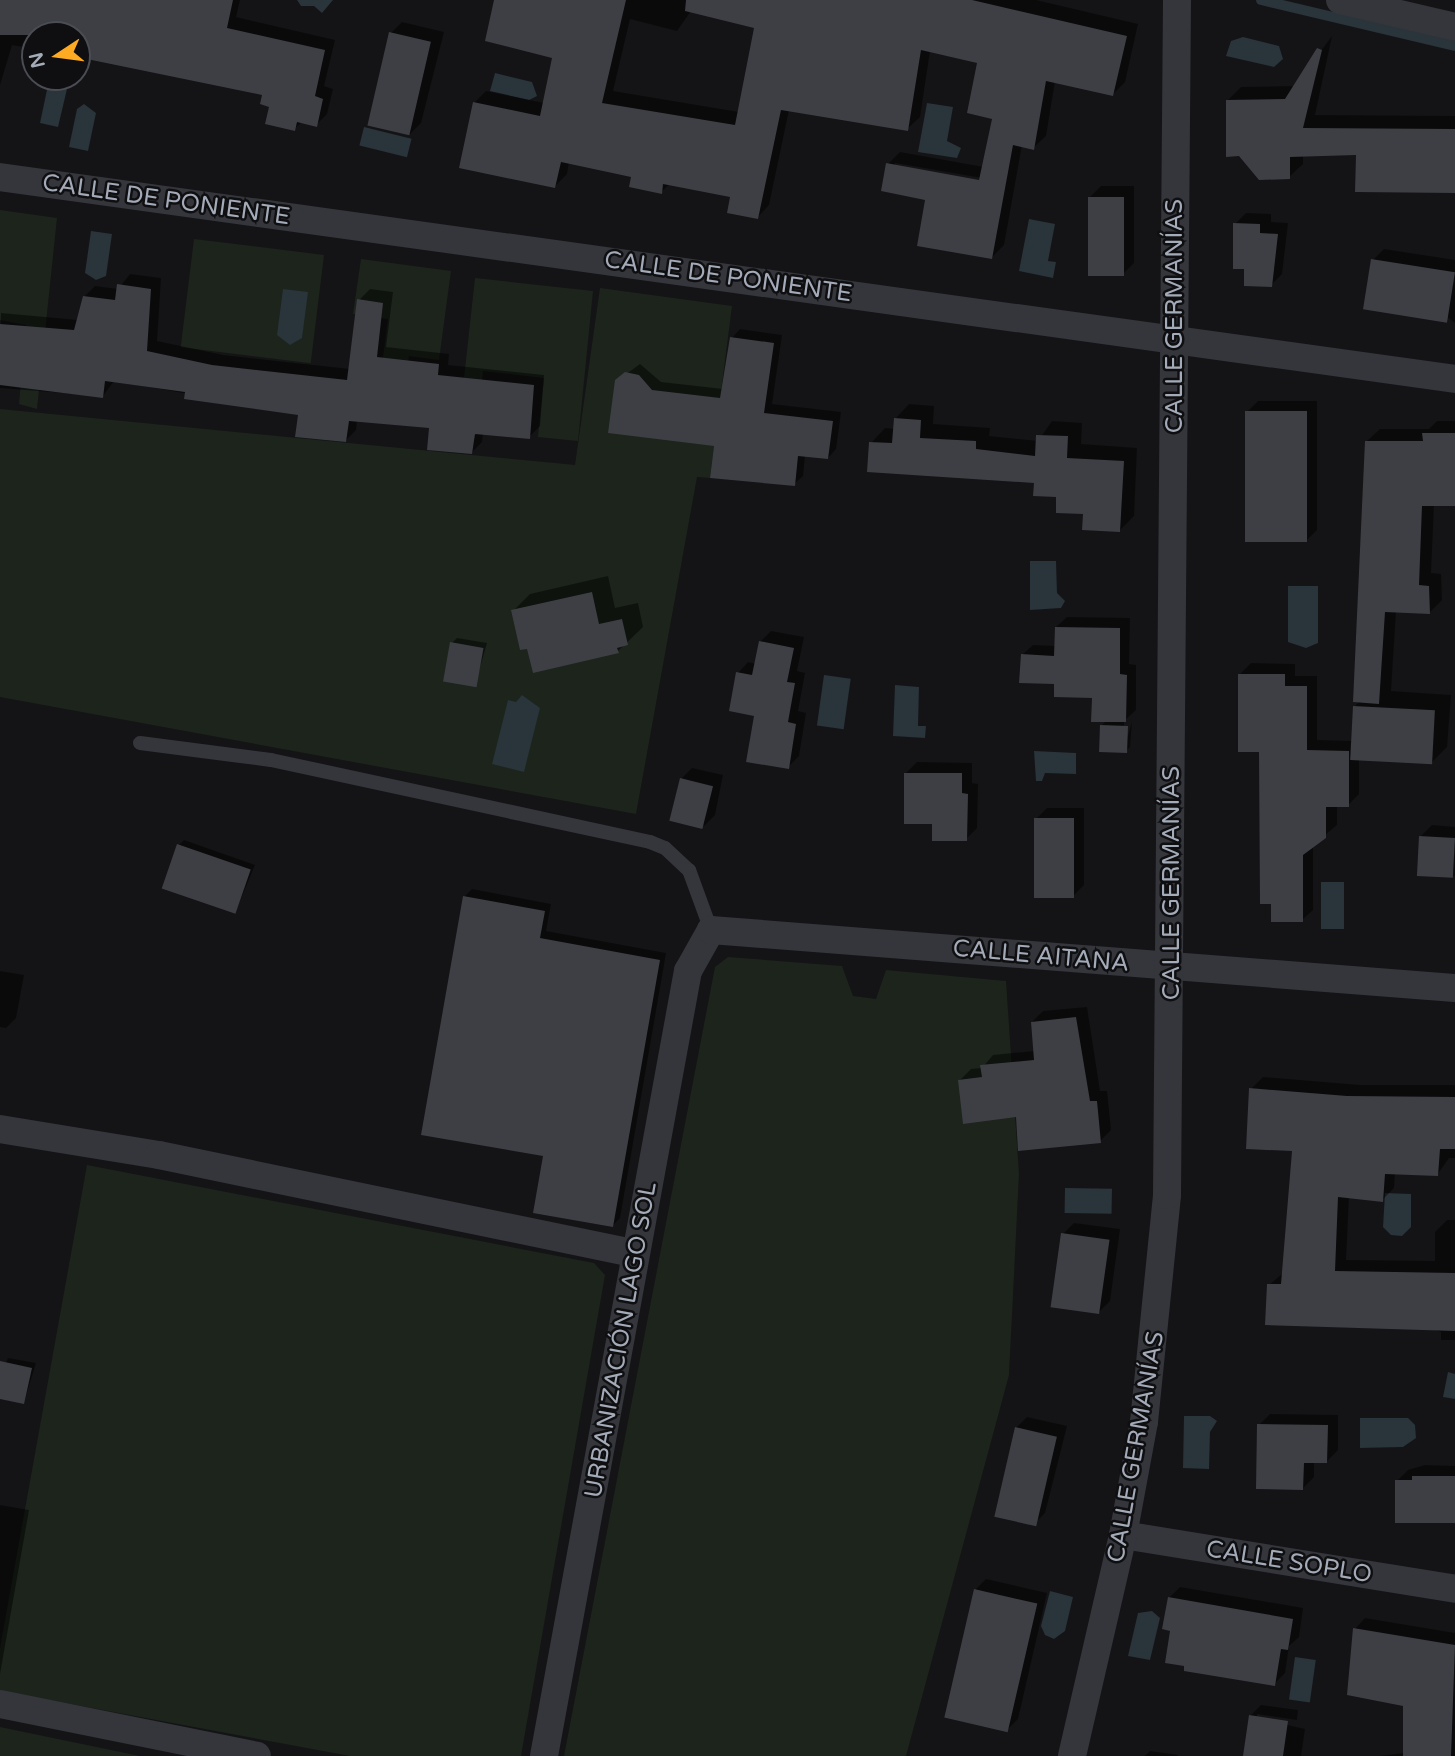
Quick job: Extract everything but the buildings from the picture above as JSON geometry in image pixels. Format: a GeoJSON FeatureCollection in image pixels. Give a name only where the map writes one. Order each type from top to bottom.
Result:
{"type":"FeatureCollection","features":[{"type":"Feature","properties":{"kind":"street","name":"CALLE GERMANÍAS"},"geometry":{"type":"LineString","coordinates":[[1072,1756],[1124,1535],[1158,1309],[1168,1182],[1172,966],[1177,0]]}},
{"type":"Feature","properties":{"kind":"street"},"geometry":{"type":"LineString","coordinates":[[1340,0],[1455,27]]}},
{"type":"Feature","properties":{"kind":"street","name":"CALLE DE PONIENTE"},"geometry":{"type":"LineString","coordinates":[[0,177],[1455,379]]}},
{"type":"Feature","properties":{"kind":"street","name":"CALLE AITANA"},"geometry":{"type":"LineString","coordinates":[[710,930],[1455,988]]}},
{"type":"Feature","properties":{"kind":"street","name":"URBANIZACIÓN LAGO SOL"},"geometry":{"type":"LineString","coordinates":[[544,1756],[688,971],[710,930]]}},
{"type":"Feature","properties":{"kind":"street"},"geometry":{"type":"LineString","coordinates":[[0,1129],[159,1155],[635,1254]]}},
{"type":"Feature","properties":{"kind":"street","name":"CALLE SOPLO"},"geometry":{"type":"LineString","coordinates":[[1124,1535],[1455,1589]]}},
{"type":"Feature","properties":{"kind":"street"},"geometry":{"type":"LineString","coordinates":[[0,1704],[257,1756]]}},
{"type":"Feature","properties":{"kind":"lane"},"geometry":{"type":"LineString","coordinates":[[140,743],[271,760],[650,842],[665,848],[689,870],[710,930]]}},
{"type":"Feature","properties":{"kind":"shaded area"},"geometry":{"type":"Polygon","coordinates":[[[297,0],[333,0],[322,13],[314,6],[301,6],[297,0]]]}},
{"type":"Feature","properties":{"kind":"shaded area"},"geometry":{"type":"Polygon","coordinates":[[[1243,37],[1279,46],[1283,59],[1274,67],[1226,56],[1231,41],[1243,37]]]}},
{"type":"Feature","properties":{"kind":"shaded area"},"geometry":{"type":"Polygon","coordinates":[[[495,73],[532,82],[537,96],[529,100],[490,91],[495,73]]]}},
{"type":"Feature","properties":{"kind":"shaded area"},"geometry":{"type":"Polygon","coordinates":[[[47,91],[67,91],[58,127],[40,123],[47,91]]]}},
{"type":"Feature","properties":{"kind":"shaded area"},"geometry":{"type":"Polygon","coordinates":[[[927,103],[953,107],[947,141],[961,148],[957,158],[918,152],[927,103]]]}},
{"type":"Feature","properties":{"kind":"shaded area"},"geometry":{"type":"Polygon","coordinates":[[[84,104],[96,113],[88,151],[69,147],[77,109],[84,104]]]}},
{"type":"Feature","properties":{"kind":"shaded area"},"geometry":{"type":"Polygon","coordinates":[[[364,127],[412,139],[407,157],[359,145],[364,127]]]}},
{"type":"Feature","properties":{"kind":"shaded area"},"geometry":{"type":"Polygon","coordinates":[[[0,210],[57,218],[37,409],[19,404],[26,325],[0,320],[0,210]]]}},
{"type":"Feature","properties":{"kind":"shaded area"},"geometry":{"type":"Polygon","coordinates":[[[1029,219],[1055,224],[1048,261],[1056,262],[1053,278],[1019,271],[1029,219]]]}},
{"type":"Feature","properties":{"kind":"shaded area"},"geometry":{"type":"Polygon","coordinates":[[[91,231],[112,234],[106,276],[96,280],[85,273],[91,231]]]}},
{"type":"Feature","properties":{"kind":"shaded area"},"geometry":{"type":"Polygon","coordinates":[[[194,239],[324,255],[311,363],[181,347],[194,239]]]}},
{"type":"Feature","properties":{"kind":"shaded area"},"geometry":{"type":"Polygon","coordinates":[[[361,259],[451,271],[439,360],[409,356],[406,376],[381,373],[388,319],[353,314],[361,259]]]}},
{"type":"Feature","properties":{"kind":"shaded area"},"geometry":{"type":"Polygon","coordinates":[[[475,278],[593,291],[578,441],[538,437],[544,378],[483,371],[476,435],[458,433],[475,278]]]}},
{"type":"Feature","properties":{"kind":"shaded area"},"geometry":{"type":"Polygon","coordinates":[[[600,288],[732,306],[710,478],[697,477],[636,814],[0,697],[0,409],[575,465],[600,288]]]}},
{"type":"Feature","properties":{"kind":"shaded area"},"geometry":{"type":"Polygon","coordinates":[[[283,289],[308,292],[302,338],[290,345],[277,335],[283,289]]]}},
{"type":"Feature","properties":{"kind":"shaded area"},"geometry":{"type":"Polygon","coordinates":[[[1030,561],[1056,561],[1057,593],[1065,601],[1061,608],[1030,610],[1030,561]]]}},
{"type":"Feature","properties":{"kind":"shaded area"},"geometry":{"type":"Polygon","coordinates":[[[1288,586],[1318,586],[1318,643],[1306,648],[1288,642],[1288,586]]]}},
{"type":"Feature","properties":{"kind":"shaded area"},"geometry":{"type":"Polygon","coordinates":[[[824,675],[851,679],[844,729],[817,726],[824,675]]]}},
{"type":"Feature","properties":{"kind":"shaded area"},"geometry":{"type":"Polygon","coordinates":[[[895,685],[919,687],[918,726],[926,726],[925,738],[893,736],[895,685]]]}},
{"type":"Feature","properties":{"kind":"shaded area"},"geometry":{"type":"Polygon","coordinates":[[[522,695],[540,708],[524,772],[492,764],[508,700],[516,702],[522,695]]]}},
{"type":"Feature","properties":{"kind":"shaded area"},"geometry":{"type":"Polygon","coordinates":[[[1034,751],[1076,753],[1076,774],[1045,773],[1042,781],[1036,781],[1034,751]]]}},
{"type":"Feature","properties":{"kind":"shaded area"},"geometry":{"type":"Polygon","coordinates":[[[1321,882],[1344,882],[1344,929],[1321,929],[1321,882]]]}},
{"type":"Feature","properties":{"kind":"shaded area"},"geometry":{"type":"Polygon","coordinates":[[[728,957],[842,966],[853,996],[876,999],[886,970],[1006,981],[1019,1174],[1009,1375],[906,1756],[564,1756],[715,967],[728,957]]]}},
{"type":"Feature","properties":{"kind":"shaded area"},"geometry":{"type":"Polygon","coordinates":[[[87,1165],[594,1263],[605,1275],[521,1756],[350,1756],[0,1691],[0,1648],[87,1165]]]}},
{"type":"Feature","properties":{"kind":"shaded area"},"geometry":{"type":"Polygon","coordinates":[[[1065,1188],[1112,1189],[1112,1214],[1065,1213],[1065,1188]]]}},
{"type":"Feature","properties":{"kind":"shaded area"},"geometry":{"type":"Polygon","coordinates":[[[1385,1193],[1411,1194],[1411,1227],[1402,1236],[1391,1235],[1383,1227],[1385,1193]]]}},
{"type":"Feature","properties":{"kind":"shaded area"},"geometry":{"type":"Polygon","coordinates":[[[1448,1372],[1455,1374],[1455,1399],[1443,1397],[1448,1372]]]}},
{"type":"Feature","properties":{"kind":"shaded area"},"geometry":{"type":"Polygon","coordinates":[[[1184,1416],[1210,1416],[1217,1421],[1210,1432],[1209,1469],[1183,1468],[1184,1416]]]}},
{"type":"Feature","properties":{"kind":"shaded area"},"geometry":{"type":"Polygon","coordinates":[[[1360,1418],[1408,1418],[1415,1425],[1416,1438],[1403,1447],[1360,1448],[1360,1418]]]}},
{"type":"Feature","properties":{"kind":"shaded area"},"geometry":{"type":"Polygon","coordinates":[[[1050,1591],[1073,1597],[1065,1631],[1054,1639],[1045,1635],[1041,1626],[1050,1591]]]}},
{"type":"Feature","properties":{"kind":"shaded area"},"geometry":{"type":"Polygon","coordinates":[[[1152,1611],[1160,1618],[1150,1660],[1128,1656],[1138,1613],[1152,1611]]]}},
{"type":"Feature","properties":{"kind":"shaded area"},"geometry":{"type":"Polygon","coordinates":[[[1295,1657],[1316,1660],[1310,1703],[1289,1700],[1295,1657]]]}},
{"type":"Feature","properties":{"kind":"shaded area"},"geometry":{"type":"Polygon","coordinates":[[[0,1727],[140,1756],[0,1756],[0,1727]]]}},
{"type":"Feature","properties":{"kind":"waterway"},"geometry":{"type":"LineString","coordinates":[[1261,0],[1455,46]]}}]}
